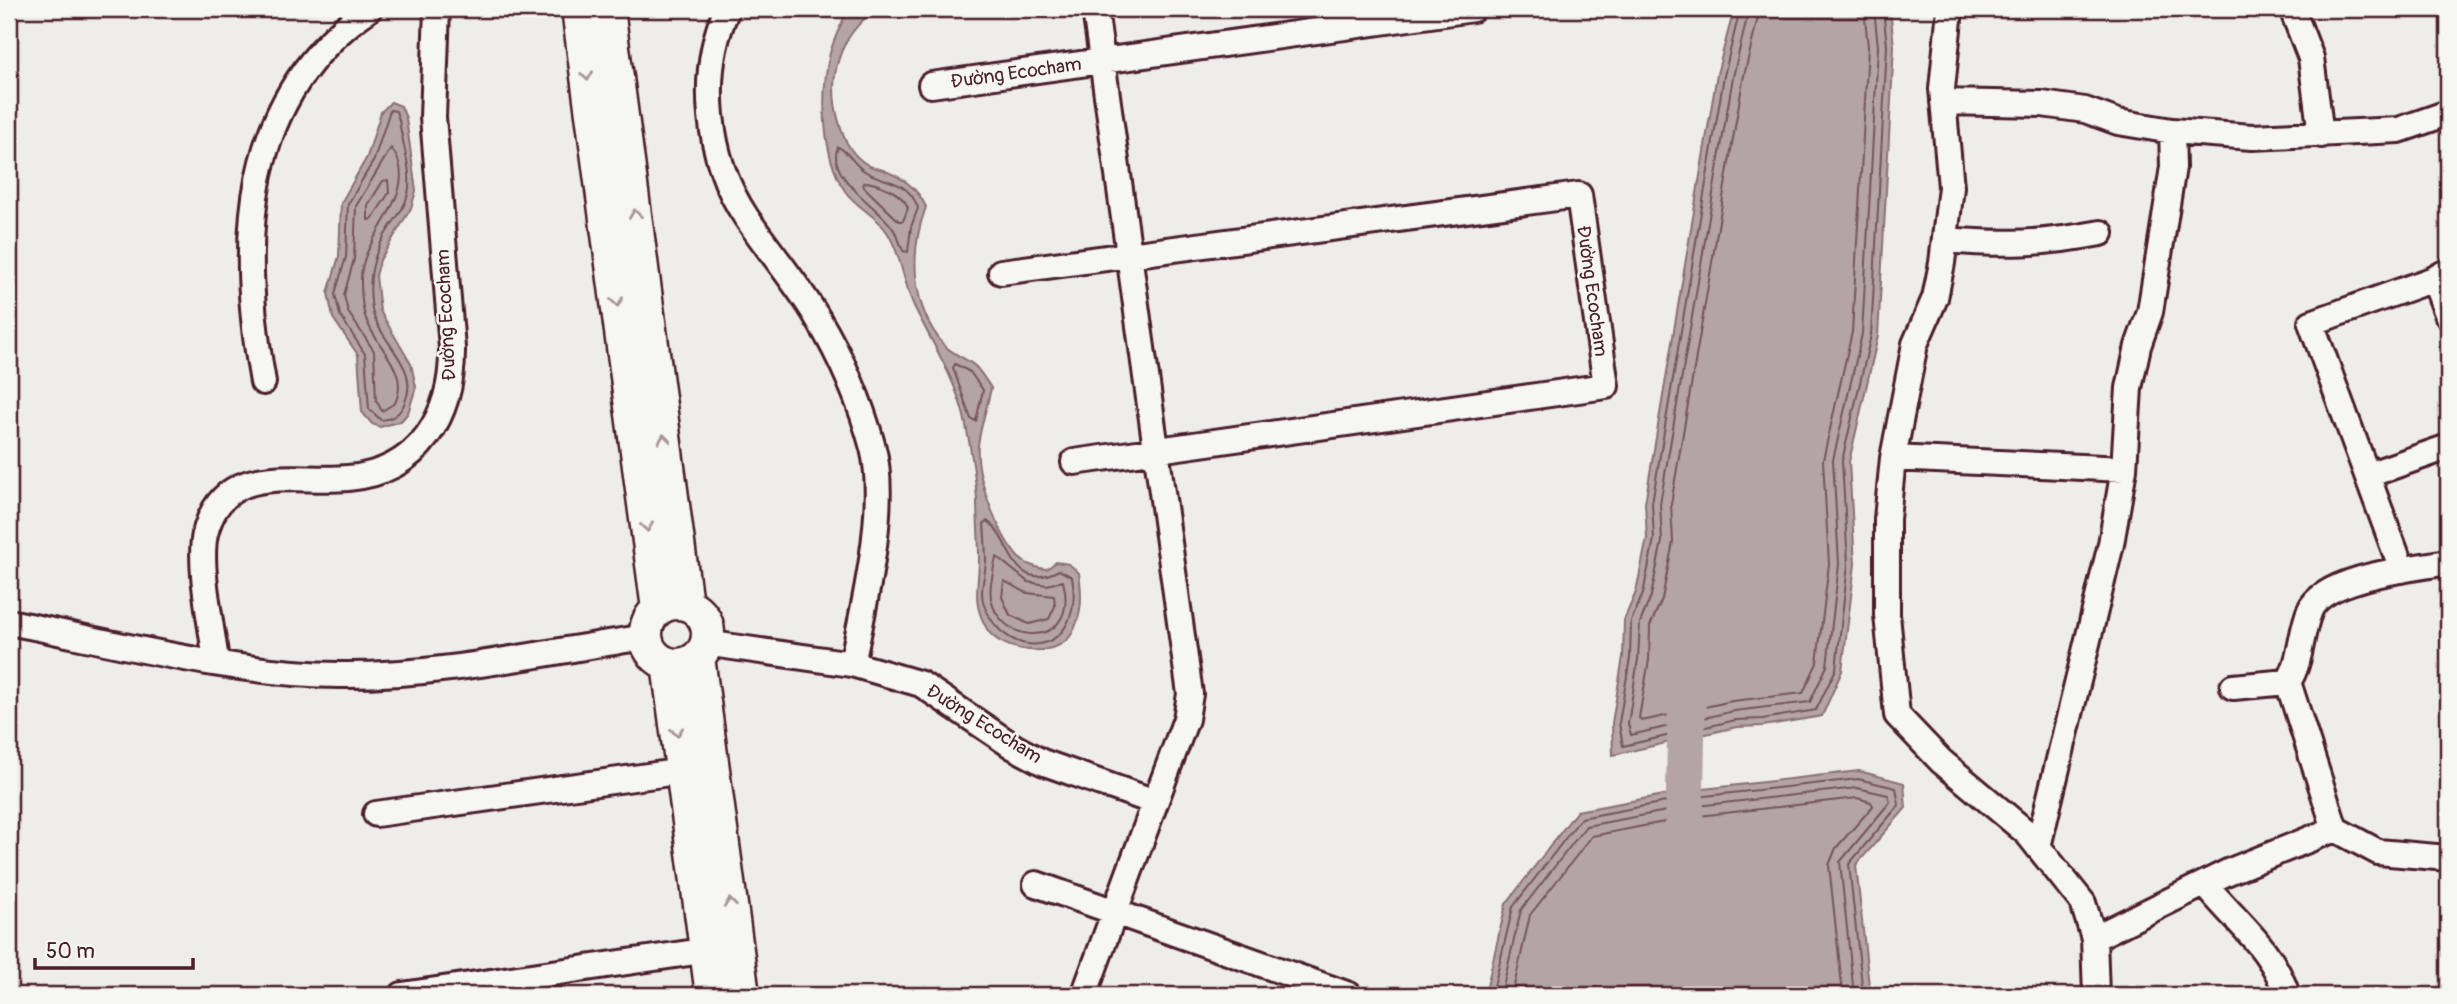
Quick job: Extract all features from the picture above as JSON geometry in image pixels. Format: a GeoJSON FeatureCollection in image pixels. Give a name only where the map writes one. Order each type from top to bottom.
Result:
{"type":"FeatureCollection","features":[{"type":"Feature","properties":{"kind":"street"},"geometry":{"type":"LineString","coordinates":[[263,382],[251,310],[248,265],[253,210],[264,158],[282,107],[297,80],[338,33],[369,9]]}},
{"type":"Feature","properties":{"kind":"street","name":"Đường Ecocham"},"geometry":{"type":"LineString","coordinates":[[216,661],[203,548],[208,524],[220,504],[236,489],[256,480],[352,478],[383,470],[418,447],[437,423],[445,407],[452,373],[452,348],[433,117],[436,9]]}},
{"type":"Feature","properties":{"kind":"street"},"geometry":{"type":"LineString","coordinates":[[578,9],[663,617]]}},
{"type":"Feature","properties":{"kind":"street"},"geometry":{"type":"LineString","coordinates":[[9,622],[216,661],[307,673],[374,674],[444,667],[663,617],[701,613],[708,629],[706,647],[695,655],[654,655],[663,617],[608,9]]}},
{"type":"Feature","properties":{"kind":"street"},"geometry":{"type":"LineString","coordinates":[[727,9],[713,56],[709,97],[715,141],[745,215],[818,317],[850,380],[874,451],[876,502],[870,580],[852,664]]}},
{"type":"Feature","properties":{"kind":"street","name":"Đường Ecocham"},"geometry":{"type":"LineString","coordinates":[[1084,995],[1186,719],[1191,694],[1095,9]]}},
{"type":"Feature","properties":{"kind":"street","name":"Đường Ecocham"},"geometry":{"type":"LineString","coordinates":[[931,85],[1473,9]]}},
{"type":"Feature","properties":{"kind":"street"},"geometry":{"type":"LineString","coordinates":[[1950,9],[1943,96],[1951,187],[1945,240],[1935,298],[1915,344],[1893,458],[1887,519],[1887,615],[1897,715],[1941,761],[2027,833],[2083,903],[2094,938],[2096,995]]}},
{"type":"Feature","properties":{"kind":"street"},"geometry":{"type":"LineString","coordinates":[[2292,9],[2314,71],[2321,135]]}},
{"type":"Feature","properties":{"kind":"street"},"geometry":{"type":"LineString","coordinates":[[1943,96],[2042,104],[2085,110],[2118,122],[2172,131],[2252,137],[2399,130],[2448,114]]}},
{"type":"Feature","properties":{"kind":"street"},"geometry":{"type":"LineString","coordinates":[[2038,847],[2111,544],[2124,469],[2129,388],[2138,346],[2150,312],[2173,167],[2172,131]]}},
{"type":"Feature","properties":{"kind":"street","name":"Đường Ecocham"},"geometry":{"type":"LineString","coordinates":[[1001,272],[1579,195],[1606,386],[1074,462]]}},
{"type":"Feature","properties":{"kind":"street"},"geometry":{"type":"LineString","coordinates":[[1945,240],[2006,245],[2053,242],[2101,233]]}},
{"type":"Feature","properties":{"kind":"street"},"geometry":{"type":"LineString","coordinates":[[2402,570],[2311,323],[2441,275],[2448,316]]}},
{"type":"Feature","properties":{"kind":"street"},"geometry":{"type":"LineString","coordinates":[[2368,475],[2448,447]]}},
{"type":"Feature","properties":{"kind":"street"},"geometry":{"type":"LineString","coordinates":[[1893,458],[2124,469]]}},
{"type":"Feature","properties":{"kind":"street"},"geometry":{"type":"LineString","coordinates":[[2288,682],[2294,673],[2314,602],[2336,588],[2402,570],[2448,562]]}},
{"type":"Feature","properties":{"kind":"street"},"geometry":{"type":"LineString","coordinates":[[695,655],[713,767],[721,948],[712,995]]}},
{"type":"Feature","properties":{"kind":"street"},"geometry":{"type":"LineString","coordinates":[[695,655],[682,771],[721,948],[743,995]]}},
{"type":"Feature","properties":{"kind":"street","name":"Đường Ecocham"},"geometry":{"type":"LineString","coordinates":[[695,655],[852,664],[921,684],[1042,762],[1155,802]]}},
{"type":"Feature","properties":{"kind":"street"},"geometry":{"type":"LineString","coordinates":[[2233,687],[2288,682]]}},
{"type":"Feature","properties":{"kind":"street"},"geometry":{"type":"LineString","coordinates":[[2288,682],[2335,829],[2378,852],[2448,858]]}},
{"type":"Feature","properties":{"kind":"street"},"geometry":{"type":"LineString","coordinates":[[376,814],[713,767]]}},
{"type":"Feature","properties":{"kind":"street"},"geometry":{"type":"LineString","coordinates":[[2094,938],[2205,884],[2335,829]]}},
{"type":"Feature","properties":{"kind":"street"},"geometry":{"type":"LineString","coordinates":[[1036,884],[1349,995]]}},
{"type":"Feature","properties":{"kind":"street"},"geometry":{"type":"LineString","coordinates":[[2205,884],[2235,921],[2265,949],[2275,963],[2287,995]]}},
{"type":"Feature","properties":{"kind":"street"},"geometry":{"type":"LineString","coordinates":[[402,995],[721,948]]}},
{"type":"Feature","properties":{"kind":"water"},"geometry":{"type":"Polygon","coordinates":[[[848,9],[877,9],[853,31],[839,58],[834,89],[839,122],[857,157],[909,184],[926,207],[917,242],[916,260],[919,297],[925,314],[944,345],[975,366],[991,388],[978,446],[980,473],[989,504],[1010,547],[1021,560],[1031,566],[1047,569],[1056,562],[1069,564],[1079,573],[1081,597],[1078,620],[1071,635],[1064,643],[1054,648],[1016,648],[994,637],[982,619],[977,602],[979,558],[976,489],[960,401],[949,373],[914,306],[892,241],[882,226],[845,191],[837,177],[825,124],[825,87],[830,53],[848,9]]]}},
{"type":"Feature","properties":{"kind":"water"},"geometry":{"type":"Polygon","coordinates":[[[1734,9],[1890,9],[1894,46],[1878,336],[1849,462],[1855,564],[1842,671],[1822,716],[1763,726],[1737,727],[1613,755],[1612,723],[1623,657],[1624,620],[1636,592],[1647,538],[1645,503],[1717,74],[1734,9]]]}},
{"type":"Feature","properties":{"kind":"water"},"geometry":{"type":"Polygon","coordinates":[[[391,102],[401,106],[406,118],[416,191],[411,208],[380,260],[376,276],[380,311],[411,364],[416,387],[408,413],[401,421],[380,427],[372,424],[362,412],[358,355],[333,318],[328,293],[339,256],[341,203],[367,157],[381,112],[391,102]]]}},
{"type":"Feature","properties":{"kind":"water"},"geometry":{"type":"Polygon","coordinates":[[[1859,771],[1904,783],[1906,808],[1856,865],[1870,995],[1485,995],[1506,904],[1577,811],[1686,791],[1859,771]]]}},
{"type":"Feature","properties":{"kind":"waterway"},"geometry":{"type":"LineString","coordinates":[[1684,843],[1687,686]]}},
{"type":"Feature","properties":{"kind":"waterway"},"geometry":{"type":"LineString","coordinates":[[1678,740],[1686,791]]}}]}
